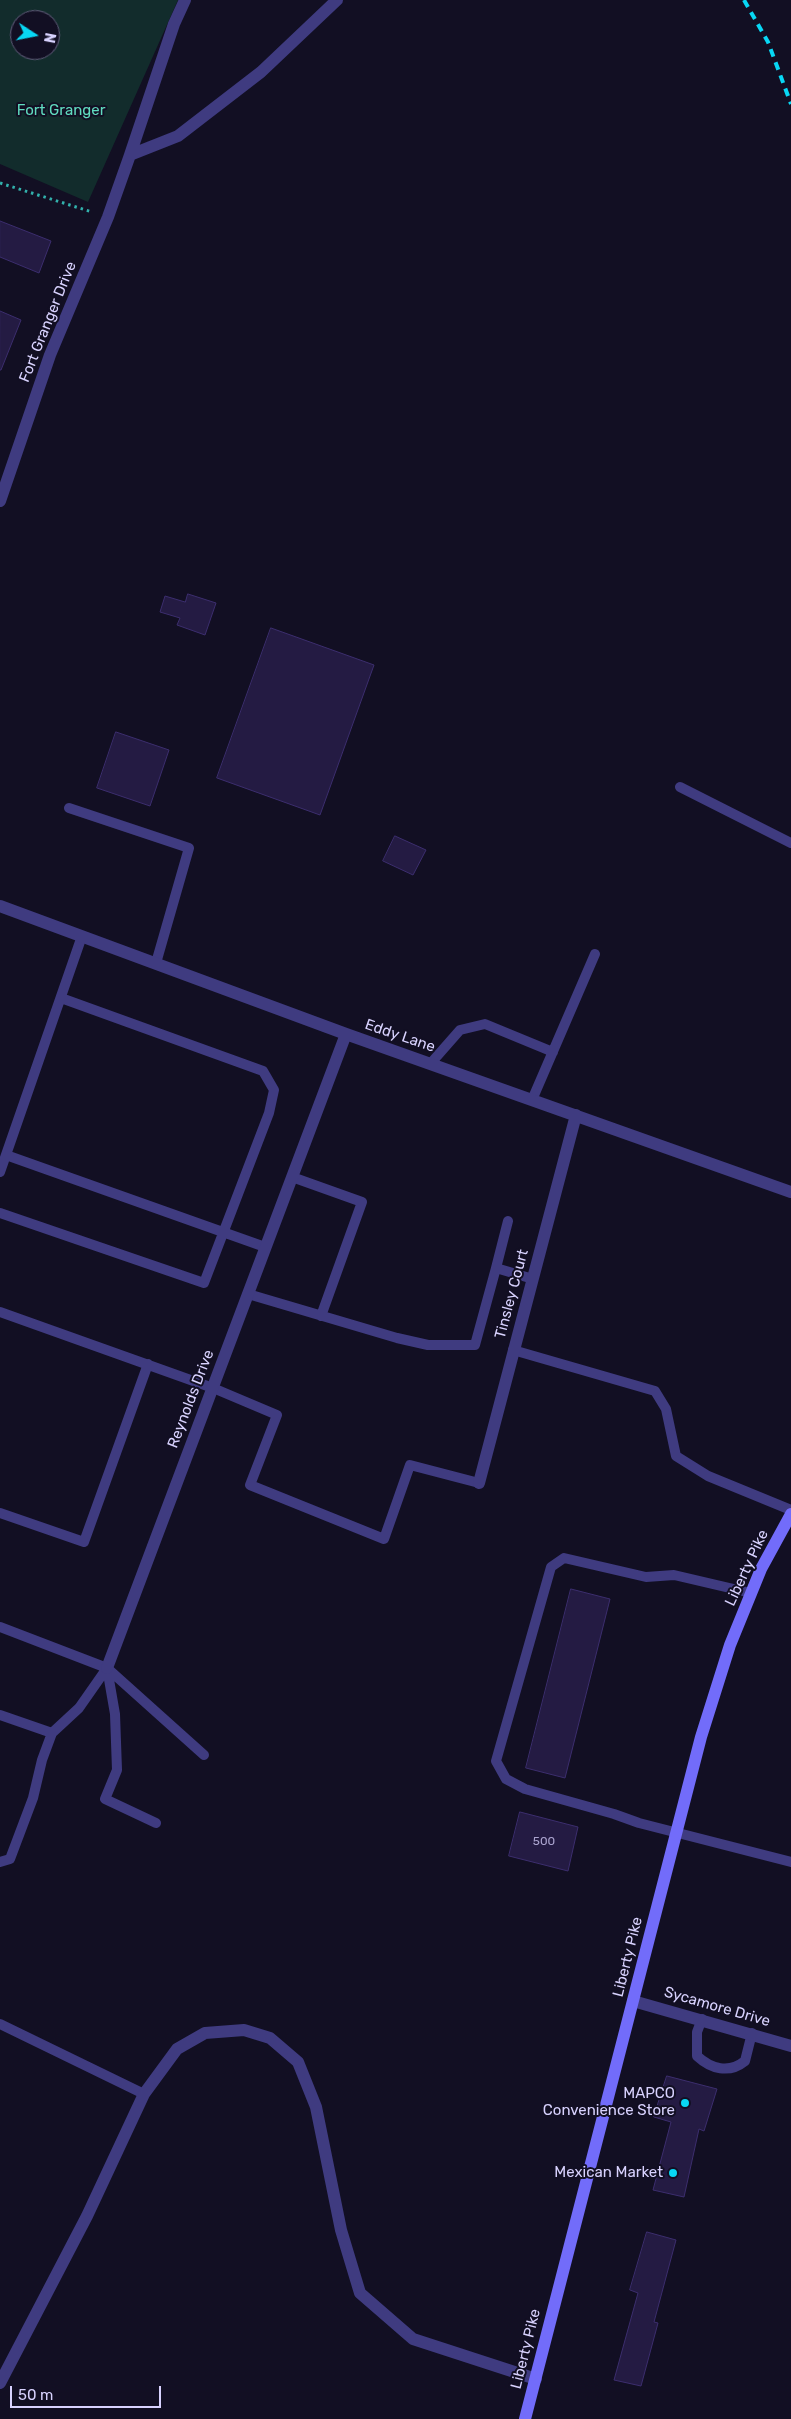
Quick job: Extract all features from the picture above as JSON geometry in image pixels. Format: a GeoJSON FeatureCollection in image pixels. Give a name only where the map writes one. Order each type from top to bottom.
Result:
{"type":"FeatureCollection","features":[{"type":"Feature","properties":{"kind":"street","name":"Fort Granger Drive"},"geometry":{"type":"LineString","coordinates":[[0,502],[50,355],[108,217],[174,24],[185,0]]}},
{"type":"Feature","properties":{"kind":"street"},"geometry":{"type":"LineString","coordinates":[[130,155],[178,136],[261,72],[337,0]]}},
{"type":"Feature","properties":{"kind":"street","name":"Eddy Lane"},"geometry":{"type":"LineString","coordinates":[[0,906],[346,1034],[791,1192]]}},
{"type":"Feature","properties":{"kind":"street","name":"Reynolds Drive"},"geometry":{"type":"LineString","coordinates":[[106,1668],[346,1034]]}},
{"type":"Feature","properties":{"kind":"street","name":"Tinsley Court"},"geometry":{"type":"LineString","coordinates":[[479,1483],[576,1115]]}},
{"type":"Feature","properties":{"kind":"street","name":"Liberty Pike"},"geometry":{"type":"LineString","coordinates":[[525,2419],[706,1718],[730,1645],[761,1569],[791,1512]]}},
{"type":"Feature","properties":{"kind":"street","name":"Sycamore Drive"},"geometry":{"type":"LineString","coordinates":[[633,2001],[752,2033],[791,2046]]}},
{"type":"Feature","properties":{"kind":"street"},"geometry":{"type":"LineString","coordinates":[[0,2383],[87,2216],[144,2094],[178,2049],[205,2033],[244,2030],[270,2038],[298,2062],[316,2107],[341,2230],[360,2293],[413,2339],[536,2379]]}},
{"type":"Feature","properties":{"kind":"lane"},"geometry":{"type":"LineString","coordinates":[[680,787],[791,843]]}},
{"type":"Feature","properties":{"kind":"lane"},"geometry":{"type":"LineString","coordinates":[[69,808],[189,848],[156,963]]}},
{"type":"Feature","properties":{"kind":"lane"},"geometry":{"type":"LineString","coordinates":[[0,1172],[82,936]]}},
{"type":"Feature","properties":{"kind":"lane"},"geometry":{"type":"LineString","coordinates":[[532,1100],[595,954]]}},
{"type":"Feature","properties":{"kind":"lane"},"geometry":{"type":"LineString","coordinates":[[0,1213],[204,1284],[269,1113],[274,1090],[262,1071],[60,998]]}},
{"type":"Feature","properties":{"kind":"lane"},"geometry":{"type":"LineString","coordinates":[[430,1063],[460,1030],[485,1024],[553,1052]]}},
{"type":"Feature","properties":{"kind":"lane"},"geometry":{"type":"LineString","coordinates":[[6,1155],[265,1247]]}},
{"type":"Feature","properties":{"kind":"lane"},"geometry":{"type":"LineString","coordinates":[[292,1177],[362,1202],[321,1316]]}},
{"type":"Feature","properties":{"kind":"lane"},"geometry":{"type":"LineString","coordinates":[[248,1294],[397,1338],[428,1345],[474,1344],[508,1221]]}},
{"type":"Feature","properties":{"kind":"lane"},"geometry":{"type":"LineString","coordinates":[[496,1268],[532,1280]]}},
{"type":"Feature","properties":{"kind":"lane"},"geometry":{"type":"LineString","coordinates":[[0,1312],[148,1364],[278,1415],[250,1485],[384,1539],[410,1465],[479,1483]]}},
{"type":"Feature","properties":{"kind":"lane"},"geometry":{"type":"LineString","coordinates":[[513,1350],[655,1391],[666,1409],[676,1456],[708,1476],[791,1512]]}},
{"type":"Feature","properties":{"kind":"lane"},"geometry":{"type":"LineString","coordinates":[[0,1512],[84,1542],[148,1364]]}},
{"type":"Feature","properties":{"kind":"lane"},"geometry":{"type":"LineString","coordinates":[[751,1594],[674,1575],[646,1577],[564,1558],[551,1567],[496,1761],[506,1779],[525,1789],[639,1823],[791,1862]]}},
{"type":"Feature","properties":{"kind":"lane"},"geometry":{"type":"LineString","coordinates":[[0,1627],[106,1668],[204,1755]]}},
{"type":"Feature","properties":{"kind":"lane"},"geometry":{"type":"LineString","coordinates":[[0,1862],[10,1859],[33,1798],[42,1760],[52,1733],[79,1708],[106,1668]]}},
{"type":"Feature","properties":{"kind":"lane"},"geometry":{"type":"LineString","coordinates":[[106,1668],[115,1714],[117,1770],[105,1799],[156,1823]]}},
{"type":"Feature","properties":{"kind":"lane"},"geometry":{"type":"LineString","coordinates":[[0,1715],[52,1733]]}},
{"type":"Feature","properties":{"kind":"lane"},"geometry":{"type":"LineString","coordinates":[[702,2020],[697,2032],[697,2056],[706,2064],[718,2068],[729,2070],[744,2061],[752,2033]]}},
{"type":"Feature","properties":{"kind":"lane"},"geometry":{"type":"LineString","coordinates":[[0,2024],[144,2094]]}},
{"type":"Feature","properties":{"kind":"path"},"geometry":{"type":"LineString","coordinates":[[0,183],[108,217]]}},
{"type":"Feature","properties":{"kind":"green space","name":"Fort Granger"},"geometry":{"type":"Polygon","coordinates":[[[0,0],[178,0],[88,202],[0,164],[0,0]]]}},
{"type":"Feature","properties":{"kind":"building"},"geometry":{"type":"Polygon","coordinates":[[[0,221],[51,241],[39,273],[0,257],[0,221]]]}},
{"type":"Feature","properties":{"kind":"building"},"geometry":{"type":"Polygon","coordinates":[[[0,311],[21,320],[1,370],[0,370],[0,311]]]}},
{"type":"Feature","properties":{"kind":"building"},"geometry":{"type":"Polygon","coordinates":[[[188,594],[216,603],[205,635],[177,625],[180,618],[160,612],[165,596],[185,602],[188,594]]]}},
{"type":"Feature","properties":{"kind":"building"},"geometry":{"type":"Polygon","coordinates":[[[271,628],[374,665],[320,815],[217,778],[271,628]]]}},
{"type":"Feature","properties":{"kind":"building"},"geometry":{"type":"Polygon","coordinates":[[[116,732],[169,750],[150,806],[97,788],[116,732]]]}},
{"type":"Feature","properties":{"kind":"building"},"geometry":{"type":"Polygon","coordinates":[[[395,836],[426,850],[413,875],[383,861],[395,836]]]}},
{"type":"Feature","properties":{"kind":"building"},"geometry":{"type":"Polygon","coordinates":[[[571,1589],[610,1599],[565,1778],[526,1768],[571,1589]]]}},
{"type":"Feature","properties":{"kind":"building"},"geometry":{"type":"Polygon","coordinates":[[[520,1812],[578,1827],[568,1871],[509,1856],[520,1812]]]}},
{"type":"Feature","properties":{"kind":"building"},"geometry":{"type":"Polygon","coordinates":[[[667,2076],[717,2089],[704,2131],[699,2129],[684,2197],[653,2190],[671,2122],[654,2117],[667,2076]]]}},
{"type":"Feature","properties":{"kind":"building"},"geometry":{"type":"Polygon","coordinates":[[[647,2232],[676,2240],[654,2322],[658,2323],[641,2386],[614,2380],[638,2293],[630,2290],[647,2232]]]}},
{"type":"Feature","properties":{"kind":"railway"},"geometry":{"type":"LineString","coordinates":[[744,0],[768,42],[791,104]]}},
{"type":"Feature","properties":{"kind":"place","name":"MAPCO Convenience Store"},"geometry":{"type":"Point","coordinates":[685,2103]}},
{"type":"Feature","properties":{"kind":"place","name":"Mexican Market"},"geometry":{"type":"Point","coordinates":[673,2173]}}]}
